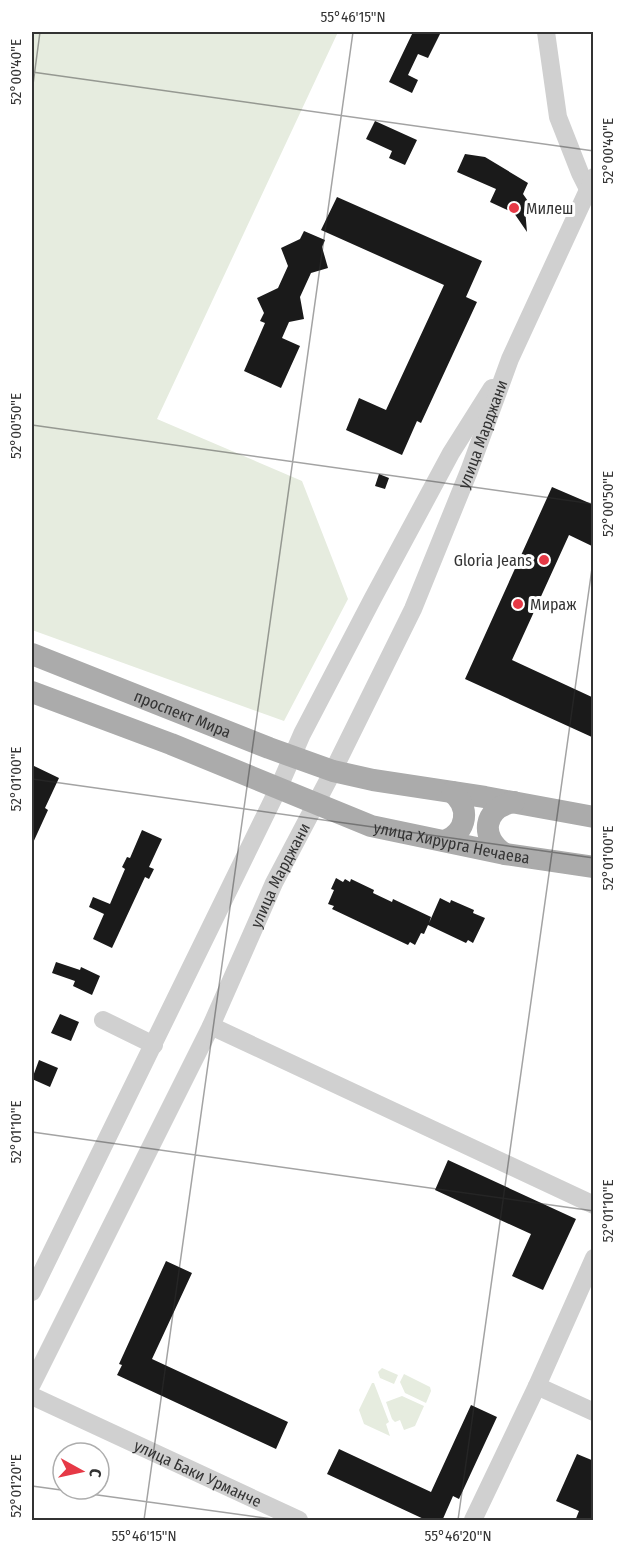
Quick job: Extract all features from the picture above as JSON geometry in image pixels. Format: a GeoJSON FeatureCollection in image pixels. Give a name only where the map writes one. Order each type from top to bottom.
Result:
{"type":"FeatureCollection","features":[{"type":"Feature","properties":{"kind":"main road","name":"проспект Мира"},"geometry":{"type":"LineString","coordinates":[[32,654],[333,771]]}},
{"type":"Feature","properties":{"kind":"main road","name":"проспект Мира"},"geometry":{"type":"LineString","coordinates":[[32,692],[171,744],[315,804]]}},
{"type":"Feature","properties":{"kind":"main road"},"geometry":{"type":"LineString","coordinates":[[171,744],[167,735],[169,725],[176,718],[185,715]]}},
{"type":"Feature","properties":{"kind":"main road"},"geometry":{"type":"LineString","coordinates":[[333,771],[594,816]]}},
{"type":"Feature","properties":{"kind":"main road"},"geometry":{"type":"LineString","coordinates":[[445,841],[458,833],[465,819],[463,804],[452,792]]}},
{"type":"Feature","properties":{"kind":"main road"},"geometry":{"type":"LineString","coordinates":[[505,854],[496,849],[490,840],[489,819],[495,810],[504,804],[514,802]]}},
{"type":"Feature","properties":{"kind":"main road","name":"улица Хирурга Нечаева"},"geometry":{"type":"LineString","coordinates":[[315,804],[371,826],[505,854],[594,867]]}},
{"type":"Feature","properties":{"kind":"street"},"geometry":{"type":"LineString","coordinates":[[546,32],[558,117],[580,173],[592,188]]}},
{"type":"Feature","properties":{"kind":"street","name":"улица Марджани"},"geometry":{"type":"LineString","coordinates":[[32,1384],[211,1026],[274,883],[333,771],[413,609],[469,471],[510,359],[592,188]]}},
{"type":"Feature","properties":{"kind":"street","name":"улица Марджани"},"geometry":{"type":"LineString","coordinates":[[32,1292],[279,788],[302,734],[451,453],[510,359]]}},
{"type":"Feature","properties":{"kind":"street"},"geometry":{"type":"LineString","coordinates":[[103,1020],[154,1045]]}},
{"type":"Feature","properties":{"kind":"street"},"geometry":{"type":"LineString","coordinates":[[211,1026],[594,1205]]}},
{"type":"Feature","properties":{"kind":"street"},"geometry":{"type":"LineString","coordinates":[[473,1521],[594,1258]]}},
{"type":"Feature","properties":{"kind":"street"},"geometry":{"type":"LineString","coordinates":[[537,1386],[594,1412]]}},
{"type":"Feature","properties":{"kind":"street","name":"улица Баки Урманче"},"geometry":{"type":"LineString","coordinates":[[32,1395],[299,1521]]}},
{"type":"Feature","properties":{"kind":"shaded area"},"geometry":{"type":"Polygon","coordinates":[[[32,32],[338,32],[157,419],[302,481],[348,599],[284,721],[32,630],[32,32]]]}},
{"type":"Feature","properties":{"kind":"shaded area"},"geometry":{"type":"Polygon","coordinates":[[[382,1368],[398,1375],[394,1384],[380,1378],[378,1372],[382,1368]]]}},
{"type":"Feature","properties":{"kind":"shaded area"},"geometry":{"type":"Polygon","coordinates":[[[404,1374],[430,1387],[431,1391],[426,1403],[405,1393],[400,1382],[404,1374]]]}},
{"type":"Feature","properties":{"kind":"shaded area"},"geometry":{"type":"Polygon","coordinates":[[[374,1383],[389,1422],[386,1424],[390,1436],[364,1424],[359,1410],[374,1383]]]}},
{"type":"Feature","properties":{"kind":"shaded area"},"geometry":{"type":"Polygon","coordinates":[[[402,1396],[424,1406],[415,1426],[404,1430],[400,1420],[395,1422],[392,1419],[386,1402],[402,1396]]]}},
{"type":"Feature","properties":{"kind":"building"},"geometry":{"type":"Polygon","coordinates":[[[413,32],[441,32],[428,58],[418,54],[408,75],[418,80],[412,93],[389,82],[413,32]]]}},
{"type":"Feature","properties":{"kind":"building"},"geometry":{"type":"Polygon","coordinates":[[[375,121],[417,140],[405,165],[389,158],[392,151],[366,139],[375,121]]]}},
{"type":"Feature","properties":{"kind":"building"},"geometry":{"type":"Polygon","coordinates":[[[465,154],[485,157],[528,183],[523,194],[530,204],[525,209],[527,232],[514,213],[490,202],[496,189],[457,172],[465,154]]]}},
{"type":"Feature","properties":{"kind":"building"},"geometry":{"type":"Polygon","coordinates":[[[337,197],[482,261],[466,297],[477,302],[421,423],[417,421],[402,455],[346,430],[359,398],[386,410],[444,285],[321,230],[337,197]]]}},
{"type":"Feature","properties":{"kind":"building"},"geometry":{"type":"Polygon","coordinates":[[[304,231],[325,240],[322,247],[328,268],[311,273],[300,297],[304,319],[289,322],[282,338],[300,346],[281,388],[244,371],[265,323],[260,321],[264,313],[257,298],[278,288],[288,266],[281,248],[300,239],[304,231]]]}},
{"type":"Feature","properties":{"kind":"building"},"geometry":{"type":"Polygon","coordinates":[[[379,474],[389,478],[385,489],[375,486],[379,474]]]}},
{"type":"Feature","properties":{"kind":"building","name":"Мираж"},"geometry":{"type":"Polygon","coordinates":[[[552,487],[594,505],[594,547],[569,535],[512,660],[594,698],[594,738],[465,679],[552,487]]]}},
{"type":"Feature","properties":{"kind":"building"},"geometry":{"type":"Polygon","coordinates":[[[32,765],[59,778],[32,845],[32,765]]]}},
{"type":"Feature","properties":{"kind":"building"},"geometry":{"type":"Polygon","coordinates":[[[142,830],[162,839],[149,867],[154,869],[149,879],[145,877],[112,948],[93,939],[104,914],[89,907],[93,897],[110,904],[125,869],[122,867],[127,857],[130,858],[142,830]]]}},
{"type":"Feature","properties":{"kind":"building"},"geometry":{"type":"Polygon","coordinates":[[[336,878],[343,882],[345,879],[350,882],[351,879],[374,890],[373,893],[392,902],[393,899],[431,917],[429,923],[440,898],[474,910],[473,913],[485,918],[473,943],[468,940],[466,943],[428,925],[415,945],[410,942],[408,945],[332,909],[334,906],[328,904],[336,878]]]}},
{"type":"Feature","properties":{"kind":"building"},"geometry":{"type":"Polygon","coordinates":[[[56,962],[80,970],[81,967],[100,976],[92,995],[73,986],[75,981],[52,973],[56,962]]]}},
{"type":"Feature","properties":{"kind":"building"},"geometry":{"type":"Polygon","coordinates":[[[60,1014],[79,1022],[71,1041],[51,1033],[60,1014]]]}},
{"type":"Feature","properties":{"kind":"building"},"geometry":{"type":"Polygon","coordinates":[[[39,1060],[58,1068],[50,1087],[32,1079],[39,1060]]]}},
{"type":"Feature","properties":{"kind":"building"},"geometry":{"type":"Polygon","coordinates":[[[448,1160],[576,1219],[543,1290],[512,1276],[531,1234],[435,1190],[448,1160]]]}},
{"type":"Feature","properties":{"kind":"building"},"geometry":{"type":"Polygon","coordinates":[[[166,1261],[192,1273],[152,1359],[288,1422],[276,1449],[117,1375],[122,1365],[119,1364],[166,1261]]]}},
{"type":"Feature","properties":{"kind":"building"},"geometry":{"type":"Polygon","coordinates":[[[471,1405],[497,1417],[459,1499],[453,1496],[442,1521],[428,1521],[327,1474],[339,1449],[431,1492],[471,1405]]]}},
{"type":"Feature","properties":{"kind":"building"},"geometry":{"type":"Polygon","coordinates":[[[577,1454],[594,1461],[594,1521],[575,1521],[579,1511],[556,1501],[577,1454]]]}},
{"type":"Feature","properties":{"kind":"place","name":"Милеш"},"geometry":{"type":"Point","coordinates":[514,208]}},
{"type":"Feature","properties":{"kind":"place","name":"Gloria Jeans"},"geometry":{"type":"Point","coordinates":[544,560]}},
{"type":"Feature","properties":{"kind":"place","name":"Мираж"},"geometry":{"type":"Point","coordinates":[518,604]}}]}
